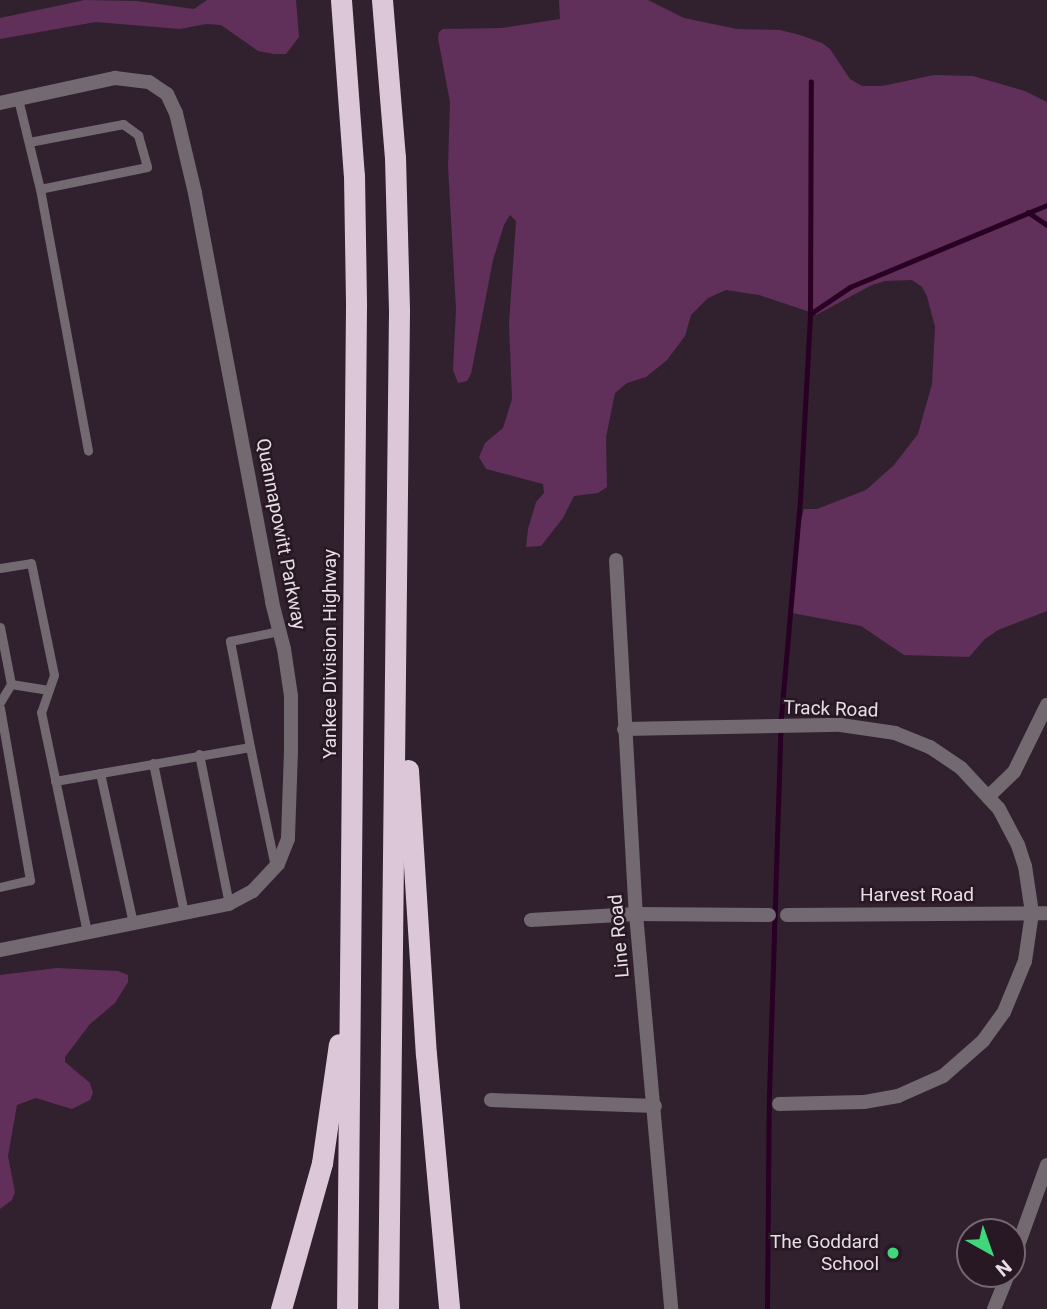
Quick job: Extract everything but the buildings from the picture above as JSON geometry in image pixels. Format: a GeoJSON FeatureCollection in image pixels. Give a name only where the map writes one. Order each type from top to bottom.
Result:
{"type":"FeatureCollection","features":[{"type":"Feature","properties":{"kind":"highway","name":"Yankee Division Highway"},"geometry":{"type":"LineString","coordinates":[[341,0],[354,175],[356,306],[347,1309]]}},
{"type":"Feature","properties":{"kind":"highway"},"geometry":{"type":"LineString","coordinates":[[382,0],[395,158],[399,311],[388,1309]]}},
{"type":"Feature","properties":{"kind":"highway"},"geometry":{"type":"LineString","coordinates":[[395,637],[405,723],[426,1054],[449,1309]]}},
{"type":"Feature","properties":{"kind":"highway"},"geometry":{"type":"LineString","coordinates":[[281,1309],[322,1163],[350,955]]}},
{"type":"Feature","properties":{"kind":"street","name":"Quannapowitt Parkway"},"geometry":{"type":"LineString","coordinates":[[0,103],[115,78],[149,82],[167,94],[179,124],[198,205],[291,696],[289,830],[275,868],[260,886],[229,904],[0,950]]}},
{"type":"Feature","properties":{"kind":"street","name":"Line Road"},"geometry":{"type":"LineString","coordinates":[[616,560],[636,914],[671,1309]]}},
{"type":"Feature","properties":{"kind":"street"},"geometry":{"type":"LineString","coordinates":[[989,796],[1014,772],[1047,705]]}},
{"type":"Feature","properties":{"kind":"street","name":"Track Road"},"geometry":{"type":"LineString","coordinates":[[624,729],[859,726],[895,733],[938,751],[989,796],[1007,824],[1021,855],[1032,913],[1026,961],[1004,1012],[983,1041],[955,1067],[929,1083],[898,1096],[864,1102],[779,1104]]}},
{"type":"Feature","properties":{"kind":"street","name":"Harvest Road"},"geometry":{"type":"LineString","coordinates":[[787,915],[1047,913]]}},
{"type":"Feature","properties":{"kind":"street"},"geometry":{"type":"LineString","coordinates":[[531,920],[636,914],[769,915]]}},
{"type":"Feature","properties":{"kind":"street"},"geometry":{"type":"LineString","coordinates":[[491,1100],[655,1106]]}},
{"type":"Feature","properties":{"kind":"street"},"geometry":{"type":"LineString","coordinates":[[1026,1223],[1047,1165]]}},
{"type":"Feature","properties":{"kind":"street"},"geometry":{"type":"LineString","coordinates":[[994,1309],[1002,1288]]}},
{"type":"Feature","properties":{"kind":"lane"},"geometry":{"type":"LineString","coordinates":[[18,99],[40,189],[89,451]]}},
{"type":"Feature","properties":{"kind":"lane"},"geometry":{"type":"LineString","coordinates":[[29,142],[123,124],[138,135],[147,167],[40,189]]}},
{"type":"Feature","properties":{"kind":"lane"},"geometry":{"type":"LineString","coordinates":[[0,568],[31,563],[54,675],[41,712],[87,933]]}},
{"type":"Feature","properties":{"kind":"lane"},"geometry":{"type":"LineString","coordinates":[[0,627],[11,684],[0,702]]}},
{"type":"Feature","properties":{"kind":"lane"},"geometry":{"type":"LineString","coordinates":[[275,868],[230,641],[279,631]]}},
{"type":"Feature","properties":{"kind":"lane"},"geometry":{"type":"LineString","coordinates":[[11,684],[49,690]]}},
{"type":"Feature","properties":{"kind":"lane"},"geometry":{"type":"LineString","coordinates":[[0,708],[30,880],[0,887]]}},
{"type":"Feature","properties":{"kind":"lane"},"geometry":{"type":"LineString","coordinates":[[55,781],[250,747]]}},
{"type":"Feature","properties":{"kind":"lane"},"geometry":{"type":"LineString","coordinates":[[199,754],[229,904]]}},
{"type":"Feature","properties":{"kind":"lane"},"geometry":{"type":"LineString","coordinates":[[153,763],[184,913]]}},
{"type":"Feature","properties":{"kind":"lane"},"geometry":{"type":"LineString","coordinates":[[100,773],[133,923]]}},
{"type":"Feature","properties":{"kind":"shaded area"},"geometry":{"type":"Polygon","coordinates":[[[85,0],[137,1],[194,9],[207,0],[296,0],[299,37],[286,54],[258,51],[221,25],[206,24],[180,29],[96,22],[0,39],[0,18],[85,0]]]}},
{"type":"Feature","properties":{"kind":"shaded area"},"geometry":{"type":"Polygon","coordinates":[[[559,0],[648,0],[684,18],[737,29],[780,30],[800,35],[830,49],[850,79],[862,86],[882,86],[934,75],[973,76],[1025,91],[1047,102],[1047,611],[998,630],[985,639],[969,657],[904,655],[861,626],[792,613],[796,538],[804,509],[817,509],[866,490],[894,465],[918,434],[932,384],[935,327],[927,296],[922,287],[912,280],[885,281],[872,285],[816,315],[816,309],[807,311],[759,295],[726,290],[708,298],[691,315],[685,336],[667,360],[646,377],[627,383],[615,393],[606,437],[607,487],[598,493],[574,496],[563,518],[541,546],[526,547],[536,502],[544,493],[543,484],[486,469],[479,457],[485,443],[503,428],[512,399],[509,324],[516,221],[510,215],[504,225],[493,260],[471,374],[467,381],[458,383],[453,370],[456,309],[448,166],[450,102],[438,38],[443,29],[502,28],[560,19],[559,0]]]}},
{"type":"Feature","properties":{"kind":"shaded area"},"geometry":{"type":"Polygon","coordinates":[[[57,968],[118,971],[128,975],[128,982],[115,1003],[90,1024],[65,1057],[65,1062],[90,1083],[93,1093],[90,1100],[72,1109],[36,1098],[17,1105],[8,1156],[15,1192],[12,1200],[0,1209],[0,975],[57,968]]]}},
{"type":"Feature","properties":{"kind":"waterway"},"geometry":{"type":"LineString","coordinates":[[767,1309],[769,1094],[781,717],[800,500],[810,314],[811,82]]}},
{"type":"Feature","properties":{"kind":"waterway"},"geometry":{"type":"LineString","coordinates":[[810,314],[850,287],[1047,205]]}},
{"type":"Feature","properties":{"kind":"waterway"},"geometry":{"type":"LineString","coordinates":[[1028,212],[1047,225]]}},
{"type":"Feature","properties":{"kind":"place","name":"The Goddard School"},"geometry":{"type":"Point","coordinates":[893,1253]}}]}
